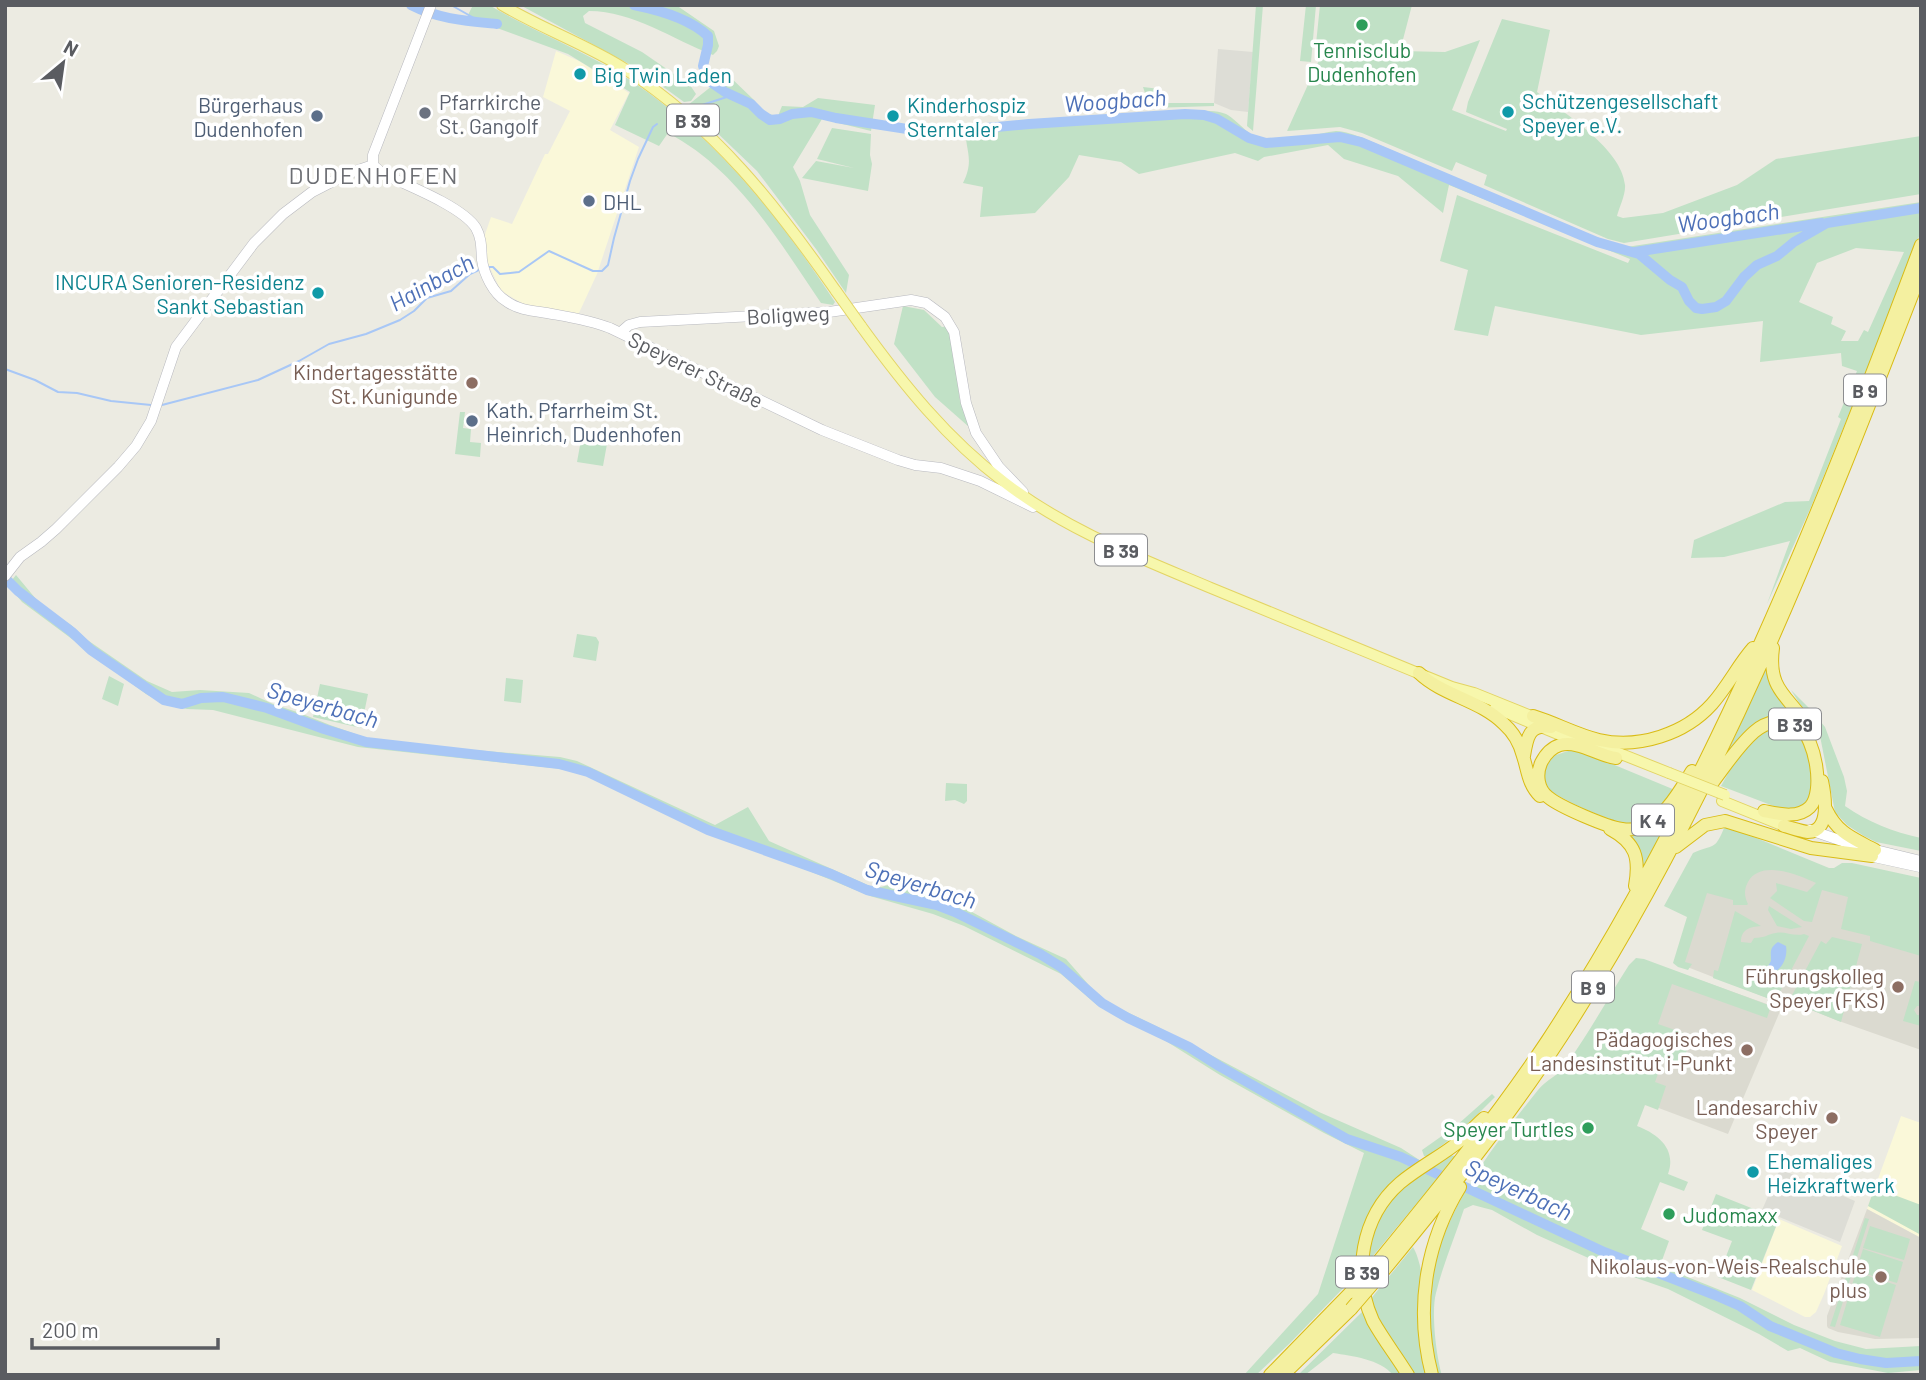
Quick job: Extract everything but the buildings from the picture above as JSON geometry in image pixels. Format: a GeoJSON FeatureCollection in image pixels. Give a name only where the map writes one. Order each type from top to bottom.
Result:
{"type":"FeatureCollection","features":[{"type":"Feature","properties":{"kind":"highway","name":"B 9"},"geometry":{"type":"LineString","coordinates":[[1465,1167],[1492,1136],[1586,998],[1671,852],[1718,760],[1921,245]]}},
{"type":"Feature","properties":{"kind":"highway","name":"B 9"},"geometry":{"type":"LineString","coordinates":[[1465,1167],[1578,992],[1674,822],[1769,635],[1847,463],[1921,272]]}},
{"type":"Feature","properties":{"kind":"highway","name":"B 9"},"geometry":{"type":"LineString","coordinates":[[1769,635],[1773,676],[1779,690],[1805,722],[1814,738],[1826,809],[1843,834],[1874,853]]}},
{"type":"Feature","properties":{"kind":"highway","name":"B 39"},"geometry":{"type":"LineString","coordinates":[[1536,721],[1612,742],[1656,738],[1694,721],[1723,690],[1741,661],[1769,635]]}},
{"type":"Feature","properties":{"kind":"highway","name":"B 39"},"geometry":{"type":"LineString","coordinates":[[1419,673],[1427,681],[1472,697],[1502,721],[1517,741],[1534,790],[1545,801],[1560,810],[1619,834],[1632,847],[1638,863],[1634,896]]}},
{"type":"Feature","properties":{"kind":"highway","name":"B 39"},"geometry":{"type":"LineString","coordinates":[[1536,721],[1562,730]]}},
{"type":"Feature","properties":{"kind":"highway"},"geometry":{"type":"LineString","coordinates":[[1524,757],[1529,735],[1536,721]]}},
{"type":"Feature","properties":{"kind":"highway","name":"B 39"},"geometry":{"type":"LineString","coordinates":[[1694,807],[1755,730],[1772,722],[1785,721],[1799,726],[1810,740],[1819,782],[1817,795],[1811,806],[1802,812],[1790,815],[1764,811]]}},
{"type":"Feature","properties":{"kind":"highway","name":"K 4"},"geometry":{"type":"LineString","coordinates":[[1616,758],[1569,744],[1559,745],[1544,756],[1538,771],[1540,785],[1549,798],[1568,808],[1620,829],[1635,830],[1649,823],[1667,807],[1720,730]]}},
{"type":"Feature","properties":{"kind":"highway"},"geometry":{"type":"LineString","coordinates":[[1784,826],[1813,831],[1821,824],[1826,809]]}},
{"type":"Feature","properties":{"kind":"highway","name":"K 4"},"geometry":{"type":"LineString","coordinates":[[1671,852],[1705,825],[1725,821],[1811,848],[1874,853]]}},
{"type":"Feature","properties":{"kind":"highway","name":"B 39"},"geometry":{"type":"LineString","coordinates":[[1408,1375],[1374,1322],[1363,1290],[1362,1254],[1366,1236],[1382,1204],[1398,1185],[1461,1140],[1508,1097]]}},
{"type":"Feature","properties":{"kind":"highway"},"geometry":{"type":"LineString","coordinates":[[1283,1375],[1351,1309],[1465,1167]]}},
{"type":"Feature","properties":{"kind":"highway"},"geometry":{"type":"LineString","coordinates":[[1270,1375],[1446,1193]]}},
{"type":"Feature","properties":{"kind":"highway"},"geometry":{"type":"LineString","coordinates":[[1432,1375],[1423,1315],[1425,1278],[1446,1193]]}},
{"type":"Feature","properties":{"kind":"main road"},"geometry":{"type":"LineString","coordinates":[[8,574],[20,557],[56,529],[136,446],[155,411],[176,347],[254,243],[278,219],[312,192],[346,174],[373,165],[373,155],[431,5]]}},
{"type":"Feature","properties":{"kind":"main road","name":"B 39"},"geometry":{"type":"LineString","coordinates":[[502,5],[611,61],[650,86],[724,149],[793,231],[906,386],[948,433],[998,478],[1041,508],[1145,561],[1419,673]]}},
{"type":"Feature","properties":{"kind":"main road","name":"Speyerer Straße"},"geometry":{"type":"LineString","coordinates":[[373,165],[383,174],[447,205],[466,218],[481,240],[484,267],[498,295],[511,304],[531,311],[591,321],[621,332],[800,420],[889,457],[915,465],[941,468],[980,481],[1070,524]]}},
{"type":"Feature","properties":{"kind":"main road","name":"Boligweg"},"geometry":{"type":"LineString","coordinates":[[621,332],[629,325],[640,322],[829,312],[911,300],[926,303],[949,322],[956,339],[966,403],[976,433],[999,467],[1041,508]]}},
{"type":"Feature","properties":{"kind":"main road","name":"B 39"},"geometry":{"type":"LineString","coordinates":[[1472,697],[1536,721],[1616,758],[1668,776]]}},
{"type":"Feature","properties":{"kind":"main road","name":"B 39"},"geometry":{"type":"LineString","coordinates":[[1562,730],[1784,826]]}},
{"type":"Feature","properties":{"kind":"main road","name":"B 39"},"geometry":{"type":"LineString","coordinates":[[1723,798],[1764,811]]}},
{"type":"Feature","properties":{"kind":"main road","name":"K 4"},"geometry":{"type":"LineString","coordinates":[[1764,811],[1874,853],[1921,861]]}},
{"type":"Feature","properties":{"kind":"main road","name":"K 4"},"geometry":{"type":"LineString","coordinates":[[1784,826],[1921,867]]}},
{"type":"Feature","properties":{"kind":"shaded area"},"geometry":{"type":"Polygon","coordinates":[[[1218,49],[1253,52],[1248,112],[1231,110],[1214,103],[1218,49]]]}},
{"type":"Feature","properties":{"kind":"shaded area"},"geometry":{"type":"Polygon","coordinates":[[[556,51],[579,61],[629,93],[610,130],[639,147],[597,274],[578,315],[525,305],[501,291],[486,259],[482,243],[491,217],[512,224],[545,154],[548,154],[570,111],[543,97],[556,51]]]}},
{"type":"Feature","properties":{"kind":"shaded area"},"geometry":{"type":"Polygon","coordinates":[[[1725,833],[1848,879],[1921,884],[1921,1050],[1789,1001],[1775,1001],[1677,963],[1725,833]]]}},
{"type":"Feature","properties":{"kind":"shaded area"},"geometry":{"type":"Polygon","coordinates":[[[1658,965],[1781,1009],[1728,1134],[1648,1104],[1658,965]]]}},
{"type":"Feature","properties":{"kind":"shaded area"},"geometry":{"type":"Polygon","coordinates":[[[1901,1116],[1921,1123],[1921,1238],[1867,1209],[1901,1116]]]}},
{"type":"Feature","properties":{"kind":"shaded area"},"geometry":{"type":"Polygon","coordinates":[[[1780,1169],[1855,1201],[1840,1242],[1762,1210],[1780,1169]]]}},
{"type":"Feature","properties":{"kind":"shaded area","name":"Nikolaus-von-Weis-Realschule plus"},"geometry":{"type":"Polygon","coordinates":[[[1867,1209],[1921,1238],[1921,1338],[1875,1339],[1838,1332],[1827,1326],[1827,1316],[1867,1209]]]}},
{"type":"Feature","properties":{"kind":"shaded area"},"geometry":{"type":"Polygon","coordinates":[[[1779,1219],[1842,1246],[1816,1312],[1810,1317],[1805,1317],[1752,1290],[1779,1219]]]}},
{"type":"Feature","properties":{"kind":"green space"},"geometry":{"type":"Polygon","coordinates":[[[473,5],[489,5],[613,70],[661,102],[690,126],[744,180],[792,240],[835,302],[833,305],[821,303],[772,231],[715,166],[668,133],[659,146],[615,125],[630,92],[568,54],[467,17],[473,5]]]}},
{"type":"Feature","properties":{"kind":"green space"},"geometry":{"type":"Polygon","coordinates":[[[520,5],[676,5],[714,31],[719,46],[713,55],[621,16],[589,11],[583,16],[585,23],[642,52],[690,85],[696,94],[691,101],[684,102],[640,70],[520,5]]]}},
{"type":"Feature","properties":{"kind":"green space"},"geometry":{"type":"Polygon","coordinates":[[[1256,5],[1263,5],[1253,131],[1247,126],[1256,5]]]}},
{"type":"Feature","properties":{"kind":"green space"},"geometry":{"type":"Polygon","coordinates":[[[1306,5],[1316,5],[1311,62],[1300,61],[1306,5]]]}},
{"type":"Feature","properties":{"kind":"green space"},"geometry":{"type":"Polygon","coordinates":[[[1320,5],[1412,5],[1400,51],[1445,52],[1480,40],[1452,110],[1506,131],[1507,129],[1466,112],[1502,19],[1550,30],[1537,92],[1590,133],[1614,158],[1625,185],[1617,216],[1623,218],[1663,213],[1737,185],[1776,159],[1921,136],[1921,194],[1624,243],[1608,239],[1484,185],[1487,175],[1456,162],[1452,171],[1362,133],[1340,127],[1287,131],[1325,47],[1316,44],[1320,5]]]}},
{"type":"Feature","properties":{"kind":"green space"},"geometry":{"type":"Polygon","coordinates":[[[727,74],[754,100],[763,113],[778,116],[782,106],[803,107],[818,98],[875,105],[871,131],[822,119],[793,167],[810,215],[849,275],[846,293],[757,171],[688,105],[727,74]]]}},
{"type":"Feature","properties":{"kind":"green space"},"geometry":{"type":"Polygon","coordinates":[[[1143,87],[1160,89],[1159,103],[1214,103],[1214,106],[1152,108],[1143,87]]]}},
{"type":"Feature","properties":{"kind":"green space"},"geometry":{"type":"Polygon","coordinates":[[[1193,110],[1226,114],[1255,137],[1266,141],[1343,132],[1363,138],[1620,248],[1921,202],[1921,231],[1811,507],[1767,604],[1790,541],[1724,557],[1691,558],[1694,540],[1785,502],[1809,501],[1857,371],[1842,366],[1841,353],[1760,362],[1763,321],[1641,335],[1495,306],[1488,336],[1454,330],[1468,270],[1440,261],[1457,195],[1628,263],[1630,259],[1449,185],[1443,213],[1398,176],[1344,159],[1328,145],[1264,157],[1258,161],[1235,153],[1139,174],[1121,162],[1079,155],[1069,177],[1035,213],[980,217],[983,187],[963,183],[969,161],[965,125],[1193,110]],[[1856,248],[1817,263],[1799,302],[1833,317],[1831,324],[1846,331],[1841,341],[1858,341],[1864,330],[1868,332],[1904,252],[1856,248]]]}},
{"type":"Feature","properties":{"kind":"green space"},"geometry":{"type":"Polygon","coordinates":[[[832,128],[871,134],[872,164],[868,191],[802,178],[816,161],[854,168],[817,159],[832,128]]]}},
{"type":"Feature","properties":{"kind":"green space"},"geometry":{"type":"Polygon","coordinates":[[[903,306],[924,310],[942,327],[950,326],[960,401],[969,427],[935,397],[894,344],[903,306]]]}},
{"type":"Feature","properties":{"kind":"green space"},"geometry":{"type":"Polygon","coordinates":[[[460,412],[465,412],[463,428],[471,429],[470,442],[481,443],[480,457],[455,454],[460,412]]]}},
{"type":"Feature","properties":{"kind":"green space"},"geometry":{"type":"Polygon","coordinates":[[[583,429],[609,433],[603,466],[577,462],[583,429]]]}},
{"type":"Feature","properties":{"kind":"green space"},"geometry":{"type":"Polygon","coordinates":[[[16,575],[41,605],[71,625],[86,639],[147,681],[172,692],[200,690],[249,693],[330,725],[390,743],[560,757],[577,761],[715,825],[748,807],[769,841],[870,886],[892,884],[937,891],[951,903],[1066,959],[1102,1000],[1319,1112],[1401,1148],[1421,1161],[1392,1185],[1372,1209],[1360,1237],[1356,1275],[1256,1375],[1244,1375],[1318,1294],[1364,1153],[1220,1075],[1161,1038],[1097,1005],[1061,974],[964,926],[870,896],[780,859],[716,837],[590,777],[562,769],[358,747],[213,710],[187,709],[164,704],[146,694],[22,602],[8,585],[16,575]]]}},
{"type":"Feature","properties":{"kind":"green space"},"geometry":{"type":"Polygon","coordinates":[[[577,634],[596,637],[599,642],[596,661],[573,657],[577,634]]]}},
{"type":"Feature","properties":{"kind":"green space"},"geometry":{"type":"Polygon","coordinates":[[[1768,665],[1802,723],[1782,717],[1724,760],[1768,665]]]}},
{"type":"Feature","properties":{"kind":"green space"},"geometry":{"type":"Polygon","coordinates":[[[109,676],[124,684],[118,706],[102,699],[109,676]]]}},
{"type":"Feature","properties":{"kind":"green space"},"geometry":{"type":"Polygon","coordinates":[[[506,678],[523,680],[521,703],[504,701],[506,678]]]}},
{"type":"Feature","properties":{"kind":"green space"},"geometry":{"type":"Polygon","coordinates":[[[320,684],[368,694],[361,728],[313,717],[320,684]]]}},
{"type":"Feature","properties":{"kind":"green space"},"geometry":{"type":"Polygon","coordinates":[[[1791,690],[1825,727],[1844,777],[1847,791],[1845,806],[1881,826],[1921,838],[1921,851],[1876,842],[1847,825],[1835,812],[1820,736],[1791,690]]]}},
{"type":"Feature","properties":{"kind":"green space"},"geometry":{"type":"Polygon","coordinates":[[[1784,724],[1805,736],[1816,787],[1807,804],[1781,809],[1721,786],[1740,752],[1765,729],[1784,724]]]}},
{"type":"Feature","properties":{"kind":"green space"},"geometry":{"type":"Polygon","coordinates":[[[1571,750],[1588,754],[1675,790],[1655,813],[1639,823],[1620,822],[1595,814],[1552,792],[1546,783],[1545,771],[1550,757],[1571,750]]]}},
{"type":"Feature","properties":{"kind":"green space"},"geometry":{"type":"Polygon","coordinates":[[[946,783],[967,784],[967,801],[964,804],[955,800],[945,801],[946,783]]]}},
{"type":"Feature","properties":{"kind":"green space"},"geometry":{"type":"Polygon","coordinates":[[[1683,795],[1641,875],[1626,833],[1683,795]]]}},
{"type":"Feature","properties":{"kind":"green space"},"geometry":{"type":"Polygon","coordinates":[[[1724,828],[1737,830],[1829,868],[1842,863],[1852,863],[1921,878],[1921,956],[1870,941],[1870,936],[1841,929],[1848,897],[1822,890],[1812,922],[1804,921],[1770,898],[1777,891],[1776,883],[1807,892],[1816,883],[1790,873],[1770,870],[1754,875],[1748,882],[1745,893],[1747,905],[1733,905],[1733,900],[1707,893],[1685,962],[1692,964],[1688,970],[1678,967],[1673,963],[1687,917],[1664,906],[1693,853],[1716,844],[1724,828]]]}},
{"type":"Feature","properties":{"kind":"green space"},"geometry":{"type":"Polygon","coordinates":[[[1769,906],[1802,927],[1791,929],[1777,926],[1768,910],[1769,906]]]}},
{"type":"Feature","properties":{"kind":"green space"},"geometry":{"type":"Polygon","coordinates":[[[1735,911],[1761,926],[1747,930],[1741,942],[1751,943],[1754,938],[1779,933],[1809,936],[1775,1001],[1713,978],[1714,970],[1718,971],[1735,911]]]}},
{"type":"Feature","properties":{"kind":"green space"},"geometry":{"type":"Polygon","coordinates":[[[1832,937],[1862,944],[1841,1022],[1789,1001],[1821,941],[1826,944],[1832,937]]]}},
{"type":"Feature","properties":{"kind":"green space"},"geometry":{"type":"Polygon","coordinates":[[[1636,958],[1771,1006],[1767,1018],[1672,984],[1658,1024],[1692,1036],[1681,1066],[1663,1060],[1655,1082],[1666,1086],[1658,1110],[1645,1105],[1637,1126],[1652,1133],[1668,1150],[1668,1174],[1688,1182],[1684,1191],[1660,1182],[1641,1229],[1669,1241],[1660,1266],[1740,1298],[1794,1325],[1835,1341],[1866,1349],[1921,1346],[1921,1370],[1888,1373],[1830,1362],[1800,1348],[1788,1351],[1668,1289],[1622,1273],[1537,1235],[1492,1210],[1473,1205],[1464,1209],[1436,1293],[1435,1334],[1442,1375],[1438,1375],[1429,1335],[1428,1311],[1431,1280],[1450,1221],[1481,1166],[1538,1090],[1566,1065],[1636,958]]]}},
{"type":"Feature","properties":{"kind":"green space"},"geometry":{"type":"Polygon","coordinates":[[[1915,981],[1921,982],[1921,1006],[1914,1010],[1917,1015],[1921,1015],[1921,1026],[1903,1021],[1915,981]]]}},
{"type":"Feature","properties":{"kind":"green space"},"geometry":{"type":"Polygon","coordinates":[[[1492,1094],[1495,1097],[1463,1129],[1427,1157],[1424,1156],[1422,1150],[1456,1126],[1492,1094]]]}},
{"type":"Feature","properties":{"kind":"green space"},"geometry":{"type":"Polygon","coordinates":[[[1447,1155],[1456,1156],[1368,1262],[1370,1234],[1393,1194],[1447,1155]]]}},
{"type":"Feature","properties":{"kind":"green space"},"geometry":{"type":"Polygon","coordinates":[[[1876,1184],[1891,1189],[1889,1193],[1921,1205],[1921,1235],[1868,1206],[1876,1184]]]}},
{"type":"Feature","properties":{"kind":"green space"},"geometry":{"type":"Polygon","coordinates":[[[1716,1194],[1779,1219],[1751,1290],[1718,1277],[1732,1241],[1702,1230],[1716,1194]]]}},
{"type":"Feature","properties":{"kind":"green space"},"geometry":{"type":"Polygon","coordinates":[[[1865,1218],[1869,1219],[1835,1327],[1830,1326],[1865,1218]]]}},
{"type":"Feature","properties":{"kind":"green space"},"geometry":{"type":"Polygon","coordinates":[[[1870,1226],[1910,1239],[1904,1260],[1863,1248],[1870,1226]]]}},
{"type":"Feature","properties":{"kind":"green space"},"geometry":{"type":"Polygon","coordinates":[[[1413,1247],[1422,1273],[1429,1375],[1412,1375],[1392,1345],[1369,1301],[1413,1247]]]}},
{"type":"Feature","properties":{"kind":"green space"},"geometry":{"type":"Polygon","coordinates":[[[1863,1249],[1903,1262],[1897,1283],[1856,1271],[1863,1249]]]}},
{"type":"Feature","properties":{"kind":"green space"},"geometry":{"type":"Polygon","coordinates":[[[1856,1272],[1896,1285],[1880,1337],[1840,1325],[1856,1272]]]}},
{"type":"Feature","properties":{"kind":"green space"},"geometry":{"type":"Polygon","coordinates":[[[1362,1312],[1402,1375],[1393,1375],[1381,1365],[1365,1359],[1333,1353],[1305,1375],[1298,1375],[1362,1312]]]}},
{"type":"Feature","properties":{"kind":"water"},"geometry":{"type":"Polygon","coordinates":[[[1778,942],[1786,946],[1786,955],[1781,966],[1771,973],[1767,968],[1771,961],[1772,948],[1778,942]]]}},
{"type":"Feature","properties":{"kind":"waterway","name":"Woogbach"},"geometry":{"type":"LineString","coordinates":[[411,5],[442,16],[497,24]]}},
{"type":"Feature","properties":{"kind":"waterway"},"geometry":{"type":"LineString","coordinates":[[451,5],[481,22]]}},
{"type":"Feature","properties":{"kind":"waterway","name":"Woogbach"},"geometry":{"type":"LineString","coordinates":[[634,5],[683,20],[708,36],[703,66],[706,75],[712,83],[751,104],[770,120],[811,112],[933,133],[1185,114],[1217,119],[1249,138],[1266,143],[1340,137],[1361,142],[1597,242],[1639,254],[1682,287],[1689,301],[1696,308],[1702,309],[1716,307],[1726,301],[1757,265],[1777,256],[1794,242],[1827,223],[1921,208]]}},
{"type":"Feature","properties":{"kind":"waterway","name":"Hainbach"},"geometry":{"type":"LineString","coordinates":[[702,105],[733,95]]}},
{"type":"Feature","properties":{"kind":"waterway","name":"Hainbach"},"geometry":{"type":"LineString","coordinates":[[486,267],[493,267],[500,274],[519,272],[549,251],[593,271],[602,271],[608,265],[638,159],[657,124]]}},
{"type":"Feature","properties":{"kind":"waterway","name":"Woogbach"},"geometry":{"type":"LineString","coordinates":[[1635,252],[1822,223]]}},
{"type":"Feature","properties":{"kind":"waterway","name":"Hainbach"},"geometry":{"type":"LineString","coordinates":[[162,405],[258,380],[329,344],[366,334],[400,320],[427,298],[451,291],[470,274],[481,269]]}},
{"type":"Feature","properties":{"kind":"waterway","name":"Hainbach"},"geometry":{"type":"LineString","coordinates":[[5,369],[58,392],[151,405]]}},
{"type":"Feature","properties":{"kind":"waterway","name":"Speyerbach"},"geometry":{"type":"LineString","coordinates":[[5,578],[91,650],[164,700],[182,704],[201,698],[223,697],[267,708],[366,742],[559,764],[588,772],[708,830],[831,874],[867,890],[937,905],[955,912],[1040,954],[1061,967],[1102,1003],[1189,1047],[1347,1139],[1401,1157],[1604,1252],[1740,1306],[1770,1326],[1836,1353],[1860,1359],[1886,1363],[1921,1361]]}},
{"type":"Feature","properties":{"kind":"place","name":"Tennisclub Dudenhofen"},"geometry":{"type":"Point","coordinates":[1362,25]}},
{"type":"Feature","properties":{"kind":"place","name":"Big Twin Laden"},"geometry":{"type":"Point","coordinates":[580,74]}},
{"type":"Feature","properties":{"kind":"place","name":"Schützengesellschaft Speyer e.V."},"geometry":{"type":"Point","coordinates":[1508,112]}},
{"type":"Feature","properties":{"kind":"place","name":"Pfarrkirche St. Gangolf"},"geometry":{"type":"Point","coordinates":[425,113]}},
{"type":"Feature","properties":{"kind":"place","name":"Bürgerhaus Dudenhofen"},"geometry":{"type":"Point","coordinates":[317,116]}},
{"type":"Feature","properties":{"kind":"place","name":"Kinderhospiz Sterntaler"},"geometry":{"type":"Point","coordinates":[893,116]}},
{"type":"Feature","properties":{"kind":"place","name":"DHL"},"geometry":{"type":"Point","coordinates":[589,201]}},
{"type":"Feature","properties":{"kind":"place","name":"INCURA Senioren-Residenz Sankt Sebastian"},"geometry":{"type":"Point","coordinates":[318,293]}},
{"type":"Feature","properties":{"kind":"place","name":"Kindertagesstätte St. Kunigunde"},"geometry":{"type":"Point","coordinates":[472,383]}},
{"type":"Feature","properties":{"kind":"place","name":"Kath. Pfarrheim St. Heinrich, Dudenhofen"},"geometry":{"type":"Point","coordinates":[472,421]}},
{"type":"Feature","properties":{"kind":"place","name":"Führungskolleg Speyer (FKS)"},"geometry":{"type":"Point","coordinates":[1898,987]}},
{"type":"Feature","properties":{"kind":"place","name":"Pädagogisches Landesinstitut i-Punkt"},"geometry":{"type":"Point","coordinates":[1747,1050]}},
{"type":"Feature","properties":{"kind":"place","name":"Landesarchiv Speyer"},"geometry":{"type":"Point","coordinates":[1832,1118]}},
{"type":"Feature","properties":{"kind":"place","name":"Speyer Turtles"},"geometry":{"type":"Point","coordinates":[1588,1128]}},
{"type":"Feature","properties":{"kind":"place","name":"Ehemaliges Heizkraftwerk"},"geometry":{"type":"Point","coordinates":[1753,1172]}},
{"type":"Feature","properties":{"kind":"place","name":"Judomaxx"},"geometry":{"type":"Point","coordinates":[1669,1214]}},
{"type":"Feature","properties":{"kind":"place","name":"Nikolaus-von-Weis-Realschule plus"},"geometry":{"type":"Point","coordinates":[1881,1277]}},
{"type":"Feature","properties":{"kind":"district","name":"DUDENHOFEN"},"geometry":{"type":"Point","coordinates":[374,174]}}]}
